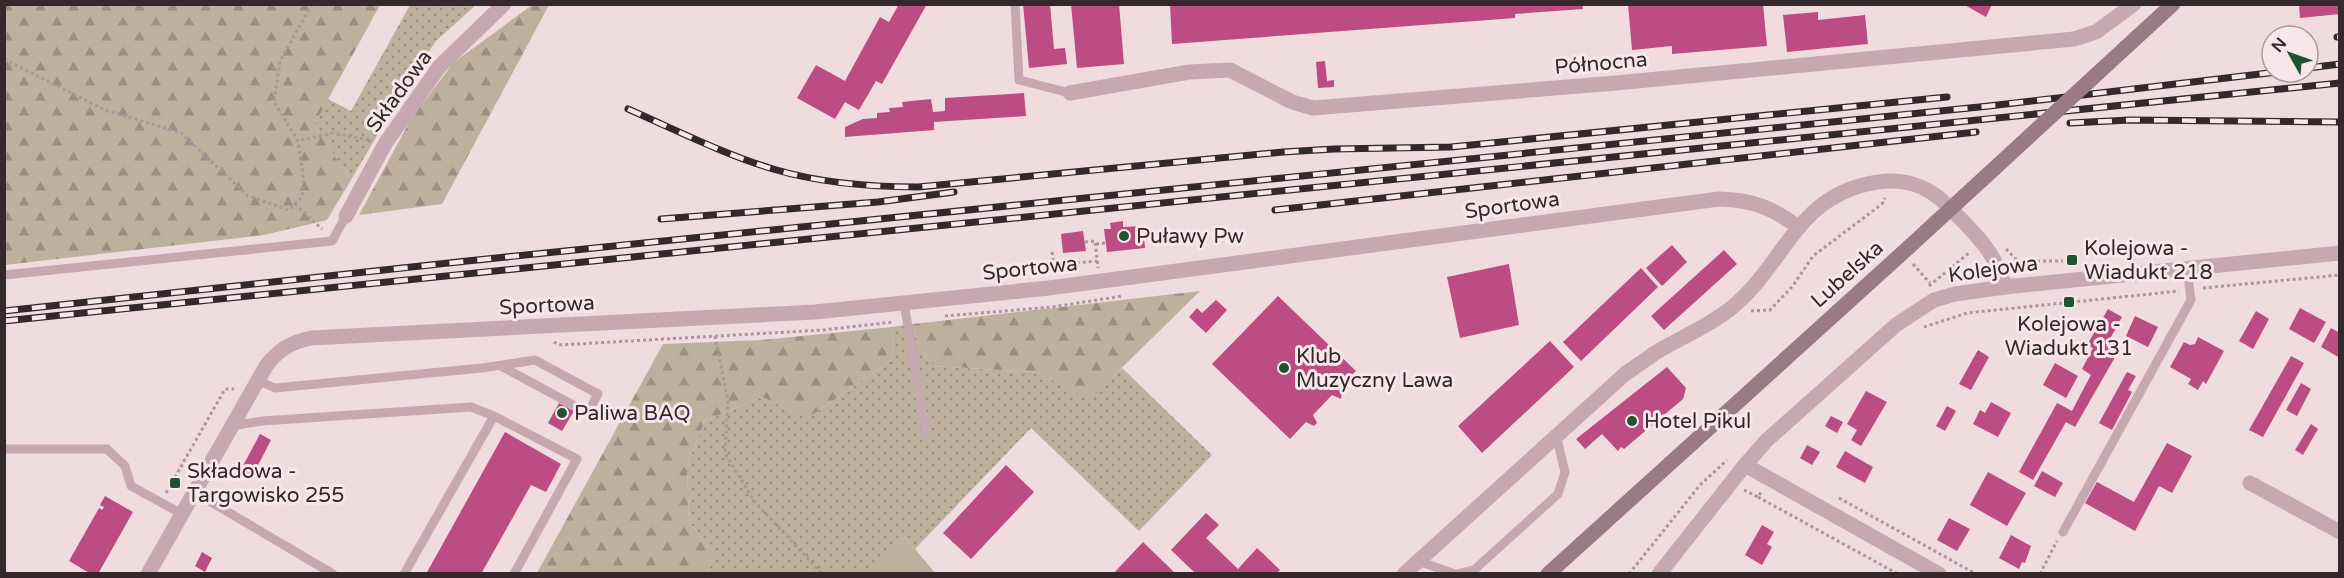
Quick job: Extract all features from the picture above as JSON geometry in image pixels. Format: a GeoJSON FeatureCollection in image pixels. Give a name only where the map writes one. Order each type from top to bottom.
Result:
{"type":"FeatureCollection","features":[{"type":"Feature","properties":{"kind":"main road","name":"Lubelska"},"geometry":{"type":"LineString","coordinates":[[1548,573],[1910,254],[2173,4]]}},
{"type":"Feature","properties":{"kind":"street","name":"Składowa"},"geometry":{"type":"LineString","coordinates":[[346,216],[385,144],[439,67],[504,4]]}},
{"type":"Feature","properties":{"kind":"street","name":"Północna"},"geometry":{"type":"LineString","coordinates":[[1070,93],[1189,72],[1230,70],[1292,102],[1313,108],[1593,85],[2074,39],[2096,32],[2134,4]]}},
{"type":"Feature","properties":{"kind":"street"},"geometry":{"type":"LineString","coordinates":[[1404,573],[1625,374],[1655,353],[1708,324],[1731,308],[1753,286],[1798,227],[1815,209],[1833,197],[1866,184],[1885,181],[1903,181],[1924,186],[1942,200],[1992,253],[2005,287]]}},
{"type":"Feature","properties":{"kind":"street","name":"Sportowa"},"geometry":{"type":"LineString","coordinates":[[257,380],[266,366],[284,347],[310,338],[803,313],[1099,282],[1719,199],[1739,199],[1758,203],[1782,215],[1798,227]]}},
{"type":"Feature","properties":{"kind":"street","name":"Kolejowa"},"geometry":{"type":"LineString","coordinates":[[1659,573],[1745,465],[1788,421],[1896,325],[1934,300],[1955,294],[2005,287],[2340,253]]}},
{"type":"Feature","properties":{"kind":"street"},"geometry":{"type":"LineString","coordinates":[[148,573],[257,380]]}},
{"type":"Feature","properties":{"kind":"street"},"geometry":{"type":"LineString","coordinates":[[1745,465],[1939,573]]}},
{"type":"Feature","properties":{"kind":"street"},"geometry":{"type":"LineString","coordinates":[[2250,483],[2340,532]]}},
{"type":"Feature","properties":{"kind":"lane"},"geometry":{"type":"LineString","coordinates":[[1015,4],[1019,80],[1070,93]]}},
{"type":"Feature","properties":{"kind":"lane"},"geometry":{"type":"LineString","coordinates":[[4,275],[332,241],[346,216]]}},
{"type":"Feature","properties":{"kind":"lane"},"geometry":{"type":"LineString","coordinates":[[2063,532],[2191,300],[2187,268]]}},
{"type":"Feature","properties":{"kind":"lane"},"geometry":{"type":"LineString","coordinates":[[904,303],[926,435]]}},
{"type":"Feature","properties":{"kind":"lane"},"geometry":{"type":"LineString","coordinates":[[257,380],[275,388],[501,366],[536,360],[597,394],[588,413],[501,366]]}},
{"type":"Feature","properties":{"kind":"lane"},"geometry":{"type":"LineString","coordinates":[[231,426],[262,421],[471,407],[494,416],[577,459],[514,573]]}},
{"type":"Feature","properties":{"kind":"lane"},"geometry":{"type":"LineString","coordinates":[[404,573],[494,416]]}},
{"type":"Feature","properties":{"kind":"lane"},"geometry":{"type":"LineString","coordinates":[[1418,561],[1456,573],[1474,570],[1558,494],[1565,472],[1556,435]]}},
{"type":"Feature","properties":{"kind":"lane"},"geometry":{"type":"LineString","coordinates":[[4,449],[107,449],[124,466],[131,486],[182,514]]}},
{"type":"Feature","properties":{"kind":"lane"},"geometry":{"type":"LineString","coordinates":[[194,492],[333,573]]}},
{"type":"Feature","properties":{"kind":"path"},"geometry":{"type":"LineString","coordinates":[[4,59],[105,110],[181,132],[248,196],[289,210],[302,197],[304,182],[298,141],[274,102],[280,61],[312,4]]}},
{"type":"Feature","properties":{"kind":"path"},"geometry":{"type":"LineString","coordinates":[[298,141],[333,133],[385,144]]}},
{"type":"Feature","properties":{"kind":"path"},"geometry":{"type":"LineString","coordinates":[[1747,311],[1770,310],[1792,287],[1813,256],[1882,204],[1886,192],[1885,181]]}},
{"type":"Feature","properties":{"kind":"path"},"geometry":{"type":"LineString","coordinates":[[295,204],[326,232],[337,235]]}},
{"type":"Feature","properties":{"kind":"path"},"geometry":{"type":"LineString","coordinates":[[1085,242],[1095,241],[1099,282]]}},
{"type":"Feature","properties":{"kind":"path"},"geometry":{"type":"LineString","coordinates":[[1929,288],[1930,283],[1982,241]]}},
{"type":"Feature","properties":{"kind":"path"},"geometry":{"type":"LineString","coordinates":[[1095,244],[1106,243]]}},
{"type":"Feature","properties":{"kind":"path"},"geometry":{"type":"LineString","coordinates":[[2004,247],[2018,261],[2063,261]]}},
{"type":"Feature","properties":{"kind":"path"},"geometry":{"type":"LineString","coordinates":[[1052,252],[1054,265],[1097,261]]}},
{"type":"Feature","properties":{"kind":"path"},"geometry":{"type":"LineString","coordinates":[[1910,254],[1930,283]]}},
{"type":"Feature","properties":{"kind":"path"},"geometry":{"type":"LineString","coordinates":[[1920,329],[1967,314],[2340,275]]}},
{"type":"Feature","properties":{"kind":"path"},"geometry":{"type":"LineString","coordinates":[[715,336],[729,401],[725,453],[754,501],[822,573]]}},
{"type":"Feature","properties":{"kind":"path"},"geometry":{"type":"LineString","coordinates":[[1758,497],[1769,478]]}},
{"type":"Feature","properties":{"kind":"path"},"geometry":{"type":"LineString","coordinates":[[1736,493],[1743,489],[1898,573]]}},
{"type":"Feature","properties":{"kind":"path"},"geometry":{"type":"LineString","coordinates":[[1829,492],[1976,573]]}},
{"type":"Feature","properties":{"kind":"path"},"geometry":{"type":"LineString","coordinates":[[2040,573],[2063,532]]}},
{"type":"Feature","properties":{"kind":"green space"},"geometry":{"type":"Polygon","coordinates":[[[4,5],[380,5],[314,125],[351,180],[327,220],[264,235],[5,265],[4,5]]]}},
{"type":"Feature","properties":{"kind":"green space"},"geometry":{"type":"Polygon","coordinates":[[[410,5],[476,5],[436,41],[412,76],[351,180],[314,125],[328,99],[351,111],[410,5]]]}},
{"type":"Feature","properties":{"kind":"green space"},"geometry":{"type":"Polygon","coordinates":[[[532,5],[549,5],[442,204],[359,215],[411,119],[453,63],[532,5]]]}},
{"type":"Feature","properties":{"kind":"green space"},"geometry":{"type":"Polygon","coordinates":[[[1200,291],[1089,400],[1037,372],[934,366],[919,347],[913,324],[1200,291]]]}},
{"type":"Feature","properties":{"kind":"green space"},"geometry":{"type":"Polygon","coordinates":[[[913,324],[919,347],[934,366],[1037,372],[1089,399],[1122,368],[1212,455],[1139,531],[1031,428],[915,549],[905,537],[865,574],[705,573],[717,557],[689,522],[687,465],[705,421],[762,397],[808,418],[893,359],[892,327],[913,324]]]}},
{"type":"Feature","properties":{"kind":"green space"},"geometry":{"type":"Polygon","coordinates":[[[892,327],[893,359],[808,418],[762,397],[705,421],[687,465],[689,522],[717,557],[705,573],[537,573],[663,344],[762,340],[892,327]]]}},
{"type":"Feature","properties":{"kind":"green space"},"geometry":{"type":"Polygon","coordinates":[[[905,537],[935,573],[865,573],[905,537]]]}},
{"type":"Feature","properties":{"kind":"building"},"geometry":{"type":"Polygon","coordinates":[[[899,4],[927,4],[882,84],[876,81],[859,110],[845,102],[835,119],[797,98],[816,65],[845,81],[880,17],[889,22],[899,4]]]}},
{"type":"Feature","properties":{"kind":"building"},"geometry":{"type":"Polygon","coordinates":[[[1023,4],[1050,4],[1054,49],[1065,48],[1067,64],[1029,68],[1023,4]]]}},
{"type":"Feature","properties":{"kind":"building"},"geometry":{"type":"Polygon","coordinates":[[[1071,4],[1119,4],[1124,64],[1077,68],[1071,4]]]}},
{"type":"Feature","properties":{"kind":"building"},"geometry":{"type":"Polygon","coordinates":[[[1170,4],[1582,4],[1583,9],[1515,14],[1515,18],[1172,44],[1170,4]]]}},
{"type":"Feature","properties":{"kind":"building"},"geometry":{"type":"Polygon","coordinates":[[[1628,4],[1763,4],[1767,46],[1672,54],[1672,46],[1632,50],[1628,4]]]}},
{"type":"Feature","properties":{"kind":"building"},"geometry":{"type":"Polygon","coordinates":[[[1963,4],[1992,4],[1986,17],[1963,4]]]}},
{"type":"Feature","properties":{"kind":"building"},"geometry":{"type":"Polygon","coordinates":[[[2299,4],[2340,4],[2340,14],[2300,18],[2299,4]]]}},
{"type":"Feature","properties":{"kind":"building"},"geometry":{"type":"Polygon","coordinates":[[[1818,12],[1818,20],[1865,15],[1868,44],[1787,52],[1783,15],[1818,12]]]}},
{"type":"Feature","properties":{"kind":"building"},"geometry":{"type":"Polygon","coordinates":[[[1325,61],[1327,81],[1334,80],[1334,87],[1318,88],[1316,62],[1325,61]]]}},
{"type":"Feature","properties":{"kind":"building"},"geometry":{"type":"Polygon","coordinates":[[[1024,93],[1026,116],[934,122],[934,130],[845,137],[845,127],[863,119],[877,118],[877,113],[890,112],[889,108],[903,107],[902,102],[931,99],[933,112],[945,111],[945,98],[1024,93]]]}},
{"type":"Feature","properties":{"kind":"building","name":"Puławy Pw"},"geometry":{"type":"Polygon","coordinates":[[[1123,221],[1123,227],[1143,226],[1145,248],[1107,252],[1104,229],[1111,229],[1110,223],[1123,221]]]}},
{"type":"Feature","properties":{"kind":"building"},"geometry":{"type":"Polygon","coordinates":[[[1083,231],[1086,251],[1063,253],[1061,234],[1083,231]]]}},
{"type":"Feature","properties":{"kind":"building"},"geometry":{"type":"Polygon","coordinates":[[[1672,245],[1687,262],[1662,286],[1646,268],[1672,245]]]}},
{"type":"Feature","properties":{"kind":"building"},"geometry":{"type":"Polygon","coordinates":[[[1724,250],[1737,264],[1664,330],[1651,316],[1724,250]]]}},
{"type":"Feature","properties":{"kind":"building"},"geometry":{"type":"Polygon","coordinates":[[[1509,264],[1519,325],[1460,338],[1447,277],[1509,264]]]}},
{"type":"Feature","properties":{"kind":"building"},"geometry":{"type":"Polygon","coordinates":[[[1641,268],[1658,287],[1581,361],[1563,342],[1641,268]]]}},
{"type":"Feature","properties":{"kind":"building","name":"Klub Muzyczny Lawa"},"geometry":{"type":"Polygon","coordinates":[[[1278,296],[1356,371],[1339,388],[1342,391],[1341,399],[1332,395],[1313,415],[1317,423],[1314,426],[1306,422],[1290,439],[1212,364],[1278,296]]]}},
{"type":"Feature","properties":{"kind":"building"},"geometry":{"type":"Polygon","coordinates":[[[1216,300],[1227,310],[1206,333],[1189,317],[1197,308],[1202,313],[1216,300]]]}},
{"type":"Feature","properties":{"kind":"building"},"geometry":{"type":"Polygon","coordinates":[[[2300,308],[2326,322],[2314,343],[2289,329],[2300,308]]]}},
{"type":"Feature","properties":{"kind":"building"},"geometry":{"type":"Polygon","coordinates":[[[2108,309],[2122,317],[2106,346],[2118,352],[2075,427],[2066,422],[2033,480],[2019,472],[2057,403],[2072,411],[2091,375],[2082,369],[2093,348],[2087,345],[2108,309]]]}},
{"type":"Feature","properties":{"kind":"building"},"geometry":{"type":"Polygon","coordinates":[[[2256,311],[2269,319],[2253,349],[2239,341],[2256,311]]]}},
{"type":"Feature","properties":{"kind":"building"},"geometry":{"type":"Polygon","coordinates":[[[2135,316],[2158,327],[2148,347],[2126,336],[2135,316]]]}},
{"type":"Feature","properties":{"kind":"building"},"geometry":{"type":"Polygon","coordinates":[[[2331,328],[2340,333],[2340,358],[2321,347],[2331,328]]]}},
{"type":"Feature","properties":{"kind":"building"},"geometry":{"type":"Polygon","coordinates":[[[2198,337],[2224,351],[2206,384],[2203,381],[2198,390],[2188,384],[2191,379],[2170,367],[2184,342],[2190,345],[2195,344],[2198,337]]]}},
{"type":"Feature","properties":{"kind":"building"},"geometry":{"type":"Polygon","coordinates":[[[1550,341],[1574,367],[1482,453],[1458,426],[1550,341]]]}},
{"type":"Feature","properties":{"kind":"building"},"geometry":{"type":"Polygon","coordinates":[[[1978,350],[1989,357],[1971,390],[1959,384],[1978,350]]]}},
{"type":"Feature","properties":{"kind":"building"},"geometry":{"type":"Polygon","coordinates":[[[2291,356],[2304,363],[2263,437],[2249,430],[2291,356]]]}},
{"type":"Feature","properties":{"kind":"building"},"geometry":{"type":"Polygon","coordinates":[[[2055,363],[2078,376],[2066,398],[2043,385],[2055,363]]]}},
{"type":"Feature","properties":{"kind":"building"},"geometry":{"type":"Polygon","coordinates":[[[1667,367],[1686,388],[1683,399],[1624,449],[1621,447],[1618,451],[1602,434],[1585,449],[1576,439],[1667,367]]]}},
{"type":"Feature","properties":{"kind":"building"},"geometry":{"type":"Polygon","coordinates":[[[2127,372],[2136,376],[2128,390],[2132,392],[2112,430],[2099,423],[2127,372]]]}},
{"type":"Feature","properties":{"kind":"building"},"geometry":{"type":"Polygon","coordinates":[[[2301,383],[2311,389],[2297,416],[2286,410],[2301,383]]]}},
{"type":"Feature","properties":{"kind":"building"},"geometry":{"type":"Polygon","coordinates":[[[1866,391],[1887,402],[1861,446],[1851,440],[1857,430],[1847,424],[1866,391]]]}},
{"type":"Feature","properties":{"kind":"building"},"geometry":{"type":"Polygon","coordinates":[[[1991,402],[2011,413],[1998,437],[1973,424],[1980,410],[1985,413],[1991,402]]]}},
{"type":"Feature","properties":{"kind":"building"},"geometry":{"type":"Polygon","coordinates":[[[559,403],[574,411],[562,431],[548,423],[559,403]]]}},
{"type":"Feature","properties":{"kind":"building"},"geometry":{"type":"Polygon","coordinates":[[[1947,406],[1956,411],[1945,431],[1936,426],[1947,406]]]}},
{"type":"Feature","properties":{"kind":"building"},"geometry":{"type":"Polygon","coordinates":[[[1831,416],[1843,422],[1837,433],[1825,426],[1831,416]]]}},
{"type":"Feature","properties":{"kind":"building"},"geometry":{"type":"Polygon","coordinates":[[[2311,424],[2318,429],[2303,455],[2295,450],[2311,424]]]}},
{"type":"Feature","properties":{"kind":"building"},"geometry":{"type":"Polygon","coordinates":[[[505,432],[561,464],[546,492],[531,485],[481,574],[426,574],[505,432]]]}},
{"type":"Feature","properties":{"kind":"building"},"geometry":{"type":"Polygon","coordinates":[[[260,434],[271,440],[250,481],[238,475],[260,434]]]}},
{"type":"Feature","properties":{"kind":"building"},"geometry":{"type":"Polygon","coordinates":[[[2167,443],[2192,456],[2172,493],[2159,486],[2135,531],[2085,503],[2097,482],[2134,502],[2167,443]]]}},
{"type":"Feature","properties":{"kind":"building"},"geometry":{"type":"Polygon","coordinates":[[[1807,445],[1820,452],[1812,465],[1800,458],[1807,445]]]}},
{"type":"Feature","properties":{"kind":"building"},"geometry":{"type":"Polygon","coordinates":[[[1845,451],[1873,467],[1865,483],[1836,467],[1845,451]]]}},
{"type":"Feature","properties":{"kind":"building"},"geometry":{"type":"Polygon","coordinates":[[[1006,465],[1034,492],[971,559],[943,533],[1006,465]]]}},
{"type":"Feature","properties":{"kind":"building"},"geometry":{"type":"Polygon","coordinates":[[[2042,471],[2063,483],[2055,497],[2034,486],[2042,471]]]}},
{"type":"Feature","properties":{"kind":"building"},"geometry":{"type":"Polygon","coordinates":[[[1988,472],[2026,493],[2007,526],[1970,505],[1988,472]]]}},
{"type":"Feature","properties":{"kind":"building"},"geometry":{"type":"Polygon","coordinates":[[[105,496],[133,512],[98,574],[91,574],[69,561],[99,508],[102,510],[104,507],[100,505],[105,496]]]}},
{"type":"Feature","properties":{"kind":"building"},"geometry":{"type":"Polygon","coordinates":[[[1206,513],[1219,525],[1206,538],[1238,569],[1257,548],[1280,570],[1276,574],[1196,574],[1171,550],[1206,513]]]}},
{"type":"Feature","properties":{"kind":"building"},"geometry":{"type":"Polygon","coordinates":[[[1949,518],[1970,529],[1957,551],[1937,540],[1949,518]]]}},
{"type":"Feature","properties":{"kind":"building"},"geometry":{"type":"Polygon","coordinates":[[[1762,525],[1774,532],[1767,544],[1772,547],[1762,565],[1745,555],[1762,525]]]}},
{"type":"Feature","properties":{"kind":"building"},"geometry":{"type":"Polygon","coordinates":[[[2011,535],[2031,546],[2025,563],[2022,562],[2019,569],[1999,558],[2011,535]]]}},
{"type":"Feature","properties":{"kind":"building"},"geometry":{"type":"Polygon","coordinates":[[[1143,542],[1176,574],[1113,574],[1143,542]]]}},
{"type":"Feature","properties":{"kind":"building"},"geometry":{"type":"Polygon","coordinates":[[[202,552],[212,558],[205,572],[195,566],[202,552]]]}},
{"type":"Feature","properties":{"kind":"railway"},"geometry":{"type":"LineString","coordinates":[[2320,66],[2340,64]]}},
{"type":"Feature","properties":{"kind":"railway"},"geometry":{"type":"LineString","coordinates":[[4,311],[467,261],[1989,106],[2260,74]]}},
{"type":"Feature","properties":{"kind":"railway"},"geometry":{"type":"LineString","coordinates":[[4,321],[2340,83]]}},
{"type":"Feature","properties":{"kind":"railway"},"geometry":{"type":"LineString","coordinates":[[628,109],[736,156],[791,174],[845,183],[918,187],[1283,152],[1451,147],[1947,97]]}},
{"type":"Feature","properties":{"kind":"railway"},"geometry":{"type":"LineString","coordinates":[[2070,123],[2130,120],[2340,122]]}},
{"type":"Feature","properties":{"kind":"railway"},"geometry":{"type":"LineString","coordinates":[[1275,210],[1976,132]]}},
{"type":"Feature","properties":{"kind":"railway"},"geometry":{"type":"LineString","coordinates":[[661,219],[878,202],[954,192]]}},
{"type":"Feature","properties":{"kind":"place","name":"Puławy Pw"},"geometry":{"type":"Point","coordinates":[1124,236]}},
{"type":"Feature","properties":{"kind":"place","name":"Kolejowa - Wiadukt 218"},"geometry":{"type":"Point","coordinates":[2072,260]}},
{"type":"Feature","properties":{"kind":"place","name":"Kolejowa - Wiadukt 131"},"geometry":{"type":"Point","coordinates":[2069,302]}},
{"type":"Feature","properties":{"kind":"place","name":"Klub Muzyczny Lawa"},"geometry":{"type":"Point","coordinates":[1284,368]}},
{"type":"Feature","properties":{"kind":"place","name":"Paliwa BAQ"},"geometry":{"type":"Point","coordinates":[562,413]}},
{"type":"Feature","properties":{"kind":"place","name":"Hotel Pikul"},"geometry":{"type":"Point","coordinates":[1632,421]}},
{"type":"Feature","properties":{"kind":"place","name":"Składowa - Targowisko 255"},"geometry":{"type":"Point","coordinates":[175,483]}}]}
